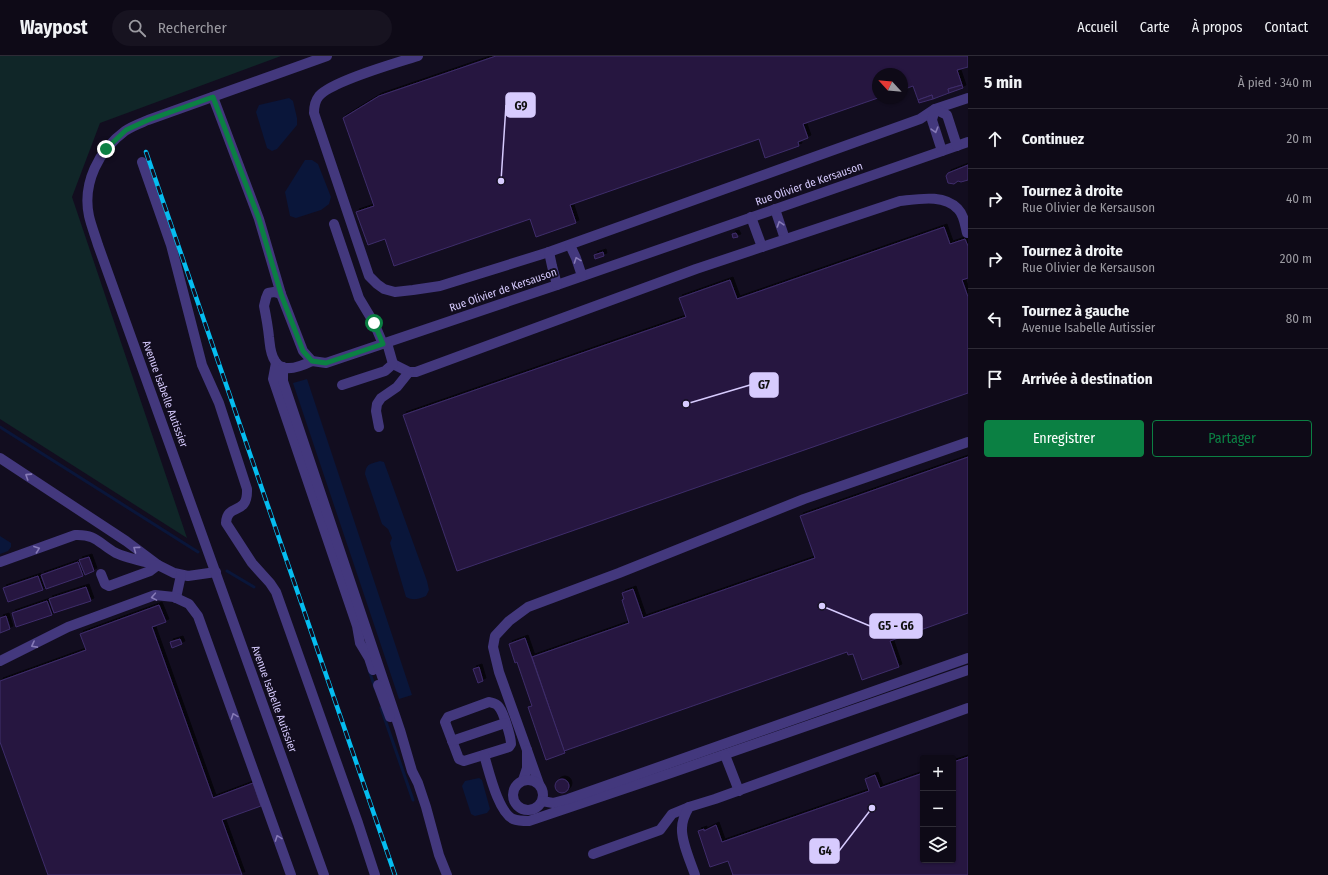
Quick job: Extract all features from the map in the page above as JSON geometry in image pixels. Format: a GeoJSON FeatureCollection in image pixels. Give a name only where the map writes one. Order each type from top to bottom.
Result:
{"type":"FeatureCollection","features":[{"type":"Feature","properties":{"kind":"street","name":"Avenue Isabelle Autissier"},"geometry":{"type":"LineString","coordinates":[[324,875],[98,245],[89,215],[87,197],[89,183],[96,165],[106,149],[126,130],[148,120],[327,56]]}},
{"type":"Feature","properties":{"kind":"street"},"geometry":{"type":"LineString","coordinates":[[418,56],[330,88],[320,95],[314,108],[314,113],[369,276],[384,289],[395,292],[440,286],[570,245],[920,118],[935,109],[968,98]]}},
{"type":"Feature","properties":{"kind":"street"},"geometry":{"type":"LineString","coordinates":[[213,97],[259,219],[281,294],[303,351],[312,361],[303,366],[289,368],[279,365],[272,354],[264,306],[268,293],[274,292],[281,294]]}},
{"type":"Feature","properties":{"kind":"street"},"geometry":{"type":"LineString","coordinates":[[935,109],[947,115],[957,146]]}},
{"type":"Feature","properties":{"kind":"street"},"geometry":{"type":"LineString","coordinates":[[935,109],[932,120],[942,151]]}},
{"type":"Feature","properties":{"kind":"street","name":"Rue Olivier de Kersauson"},"geometry":{"type":"LineString","coordinates":[[312,361],[326,363],[968,142]]}},
{"type":"Feature","properties":{"kind":"street"},"geometry":{"type":"LineString","coordinates":[[142,162],[171,245],[202,365],[219,403],[247,489],[247,498],[245,503],[240,508],[229,512],[226,518],[226,523],[252,563],[276,592],[356,816],[375,875]]}},
{"type":"Feature","properties":{"kind":"street"},"geometry":{"type":"LineString","coordinates":[[334,224],[359,298],[385,343],[393,364],[409,372],[416,372],[696,269],[900,201],[940,199],[949,202],[958,209],[962,216],[967,233]]}},
{"type":"Feature","properties":{"kind":"street"},"geometry":{"type":"LineString","coordinates":[[775,209],[785,239]]}},
{"type":"Feature","properties":{"kind":"street"},"geometry":{"type":"LineString","coordinates":[[751,217],[762,247]]}},
{"type":"Feature","properties":{"kind":"street"},"geometry":{"type":"LineString","coordinates":[[570,245],[582,276]]}},
{"type":"Feature","properties":{"kind":"street"},"geometry":{"type":"LineString","coordinates":[[549,252],[557,284]]}},
{"type":"Feature","properties":{"kind":"street"},"geometry":{"type":"LineString","coordinates":[[342,385],[385,371],[393,364]]}},
{"type":"Feature","properties":{"kind":"street"},"geometry":{"type":"LineString","coordinates":[[279,365],[273,379],[354,620],[360,643],[369,658],[387,712],[400,730],[412,771],[418,783],[426,807],[439,855],[447,875]]}},
{"type":"Feature","properties":{"kind":"street"},"geometry":{"type":"LineString","coordinates":[[379,427],[376,411],[377,404],[381,398],[397,386],[409,372]]}},
{"type":"Feature","properties":{"kind":"street"},"geometry":{"type":"LineString","coordinates":[[539,784],[532,780],[523,780],[516,785],[512,793],[514,801],[520,808],[528,810],[536,808],[542,801],[543,792],[499,672],[493,647],[495,636],[509,621],[528,607],[804,499],[968,442]]}},
{"type":"Feature","properties":{"kind":"street"},"geometry":{"type":"LineString","coordinates":[[0,458],[126,541],[158,565],[174,573],[188,576],[216,572]]}},
{"type":"Feature","properties":{"kind":"street"},"geometry":{"type":"LineString","coordinates":[[0,562],[74,535],[86,534],[116,553],[158,565]]}},
{"type":"Feature","properties":{"kind":"street"},"geometry":{"type":"LineString","coordinates":[[101,574],[105,584],[109,586],[150,571],[158,565]]}},
{"type":"Feature","properties":{"kind":"street"},"geometry":{"type":"LineString","coordinates":[[176,598],[181,575]]}},
{"type":"Feature","properties":{"kind":"street"},"geometry":{"type":"LineString","coordinates":[[0,661],[68,627],[155,595],[176,598],[189,604],[198,616],[291,875]]}},
{"type":"Feature","properties":{"kind":"street"},"geometry":{"type":"LineString","coordinates":[[542,801],[553,803],[568,799],[968,658]]}},
{"type":"Feature","properties":{"kind":"street"},"geometry":{"type":"LineString","coordinates":[[484,755],[499,802],[504,812],[512,819],[528,821],[725,755],[968,670]]}},
{"type":"Feature","properties":{"kind":"street"},"geometry":{"type":"LineString","coordinates":[[489,702],[495,703],[499,706],[506,723],[511,737],[511,744],[509,747],[464,761],[459,759],[445,722],[448,717],[489,702]]}},
{"type":"Feature","properties":{"kind":"street"},"geometry":{"type":"LineString","coordinates":[[594,854],[660,830],[672,814],[689,807],[715,800],[968,708]]}},
{"type":"Feature","properties":{"kind":"street"},"geometry":{"type":"LineString","coordinates":[[452,741],[506,723]]}},
{"type":"Feature","properties":{"kind":"street"},"geometry":{"type":"LineString","coordinates":[[523,780],[527,768],[527,750]]}},
{"type":"Feature","properties":{"kind":"street"},"geometry":{"type":"LineString","coordinates":[[725,755],[739,791]]}},
{"type":"Feature","properties":{"kind":"street"},"geometry":{"type":"LineString","coordinates":[[689,807],[683,817],[681,829],[695,875]]}},
{"type":"Feature","properties":{"kind":"green space"},"geometry":{"type":"Polygon","coordinates":[[[0,56],[281,56],[100,123],[72,197],[187,538],[0,419],[0,56]]]}},
{"type":"Feature","properties":{"kind":"water"},"geometry":{"type":"Polygon","coordinates":[[[289,98],[293,101],[297,125],[277,149],[272,151],[267,148],[256,112],[259,105],[289,98]]]}},
{"type":"Feature","properties":{"kind":"water"},"geometry":{"type":"Polygon","coordinates":[[[305,160],[312,160],[318,164],[331,197],[329,204],[321,210],[296,218],[290,216],[285,192],[305,160]]]}},
{"type":"Feature","properties":{"kind":"water"},"geometry":{"type":"Polygon","coordinates":[[[307,379],[412,695],[399,699],[293,383],[307,379]]]}},
{"type":"Feature","properties":{"kind":"water"},"geometry":{"type":"Polygon","coordinates":[[[380,461],[384,462],[427,581],[429,590],[426,596],[421,598],[414,599],[406,597],[390,543],[392,538],[388,529],[382,524],[365,474],[368,466],[380,461]]]}},
{"type":"Feature","properties":{"kind":"water"},"geometry":{"type":"Polygon","coordinates":[[[0,536],[11,543],[11,547],[8,551],[0,554],[0,536]]]}},
{"type":"Feature","properties":{"kind":"water"},"geometry":{"type":"Polygon","coordinates":[[[479,778],[482,780],[490,809],[487,813],[475,816],[471,814],[462,786],[465,781],[479,778]]]}},
{"type":"Feature","properties":{"kind":"building"},"geometry":{"type":"Polygon","coordinates":[[[496,56],[968,56],[968,67],[957,70],[962,85],[948,89],[949,93],[933,99],[932,95],[918,100],[913,86],[908,88],[908,68],[872,68],[872,100],[803,124],[808,138],[798,142],[799,146],[765,158],[759,139],[570,205],[576,223],[536,237],[530,219],[394,266],[385,239],[368,245],[356,212],[374,206],[343,118],[379,96],[496,56]]]}},
{"type":"Feature","properties":{"kind":"building"},"geometry":{"type":"Polygon","coordinates":[[[962,85],[963,88],[949,93],[948,89],[962,85]]]}},
{"type":"Feature","properties":{"kind":"building"},"geometry":{"type":"Polygon","coordinates":[[[932,95],[933,99],[919,103],[918,100],[932,95]]]}},
{"type":"Feature","properties":{"kind":"building"},"geometry":{"type":"Polygon","coordinates":[[[968,165],[968,180],[961,182],[958,181],[954,184],[948,183],[946,176],[948,173],[968,165]]]}},
{"type":"Feature","properties":{"kind":"building"},"geometry":{"type":"Polygon","coordinates":[[[944,227],[950,244],[965,239],[968,246],[968,278],[962,280],[968,297],[968,393],[457,571],[403,415],[686,317],[679,298],[730,280],[737,299],[944,227]]]}},
{"type":"Feature","properties":{"kind":"building"},"geometry":{"type":"Polygon","coordinates":[[[736,233],[738,237],[733,238],[732,234],[736,233]]]}},
{"type":"Feature","properties":{"kind":"building"},"geometry":{"type":"Polygon","coordinates":[[[603,252],[604,256],[595,259],[594,255],[603,252]]]}},
{"type":"Feature","properties":{"kind":"building"},"geometry":{"type":"Polygon","coordinates":[[[968,457],[968,613],[890,641],[899,667],[862,680],[853,654],[848,655],[847,652],[564,751],[532,657],[629,623],[622,600],[624,599],[622,593],[633,589],[643,618],[815,558],[800,516],[968,457]]]}},
{"type":"Feature","properties":{"kind":"building"},"geometry":{"type":"Polygon","coordinates":[[[89,557],[94,571],[85,575],[79,560],[89,557]]]}},
{"type":"Feature","properties":{"kind":"building"},"geometry":{"type":"Polygon","coordinates":[[[78,562],[83,576],[46,589],[41,575],[78,562]]]}},
{"type":"Feature","properties":{"kind":"building"},"geometry":{"type":"Polygon","coordinates":[[[38,576],[43,590],[8,602],[3,588],[38,576]]]}},
{"type":"Feature","properties":{"kind":"building"},"geometry":{"type":"Polygon","coordinates":[[[86,587],[91,601],[54,613],[49,599],[86,587]]]}},
{"type":"Feature","properties":{"kind":"building"},"geometry":{"type":"Polygon","coordinates":[[[47,601],[52,615],[16,627],[12,613],[47,601]]]}},
{"type":"Feature","properties":{"kind":"building"},"geometry":{"type":"Polygon","coordinates":[[[159,605],[166,622],[152,627],[213,798],[253,783],[261,806],[222,820],[242,875],[48,875],[0,742],[0,681],[86,650],[80,634],[159,605]]]}},
{"type":"Feature","properties":{"kind":"building"},"geometry":{"type":"Polygon","coordinates":[[[6,616],[10,629],[0,633],[0,618],[6,616]]]}},
{"type":"Feature","properties":{"kind":"building"},"geometry":{"type":"Polygon","coordinates":[[[525,638],[565,753],[546,760],[528,707],[532,706],[517,662],[515,663],[509,644],[525,638]]]}},
{"type":"Feature","properties":{"kind":"building"},"geometry":{"type":"Polygon","coordinates":[[[180,639],[182,644],[172,648],[170,642],[180,639]]]}},
{"type":"Feature","properties":{"kind":"building"},"geometry":{"type":"Polygon","coordinates":[[[479,667],[483,681],[478,683],[473,669],[479,667]]]}},
{"type":"Feature","properties":{"kind":"building"},"geometry":{"type":"Polygon","coordinates":[[[968,757],[968,875],[733,875],[728,861],[710,867],[698,831],[704,829],[704,831],[716,825],[722,842],[869,791],[865,779],[875,775],[880,788],[920,774],[920,863],[956,863],[956,761],[968,757]]]}},
{"type":"Feature","properties":{"kind":"building"},"geometry":{"type":"Polygon","coordinates":[[[559,779],[565,779],[569,783],[569,789],[565,793],[559,793],[555,789],[555,783],[559,779]]]}},
{"type":"Feature","properties":{"kind":"waterway"},"geometry":{"type":"LineString","coordinates":[[0,427],[198,552]]}},
{"type":"Feature","properties":{"kind":"waterway"},"geometry":{"type":"LineString","coordinates":[[227,571],[254,587]]}},
{"type":"Feature","properties":{"kind":"waterway"},"geometry":{"type":"LineString","coordinates":[[369,670],[375,688]]}},
{"type":"Feature","properties":{"kind":"waterway"},"geometry":{"type":"LineString","coordinates":[[381,708],[413,800]]}},
{"type":"Feature","properties":{"kind":"railway"},"geometry":{"type":"LineString","coordinates":[[146,152],[395,875]]}},
{"type":"Feature","properties":{"kind":"place","name":"G9"},"geometry":{"type":"Point","coordinates":[501,181]}},
{"type":"Feature","properties":{"kind":"place","name":"G7"},"geometry":{"type":"Point","coordinates":[686,404]}},
{"type":"Feature","properties":{"kind":"place","name":"G5 - G6"},"geometry":{"type":"Point","coordinates":[822,606]}},
{"type":"Feature","properties":{"kind":"place","name":"G4"},"geometry":{"type":"Point","coordinates":[872,808]}},
{"type":"Feature","properties":{"kind":"route"},"geometry":{"type":"LineString","coordinates":[[106,149],[126,130],[148,120],[213,97],[259,219],[281,294],[303,351],[312,361],[326,363],[383,344],[374,323]]}}]}
